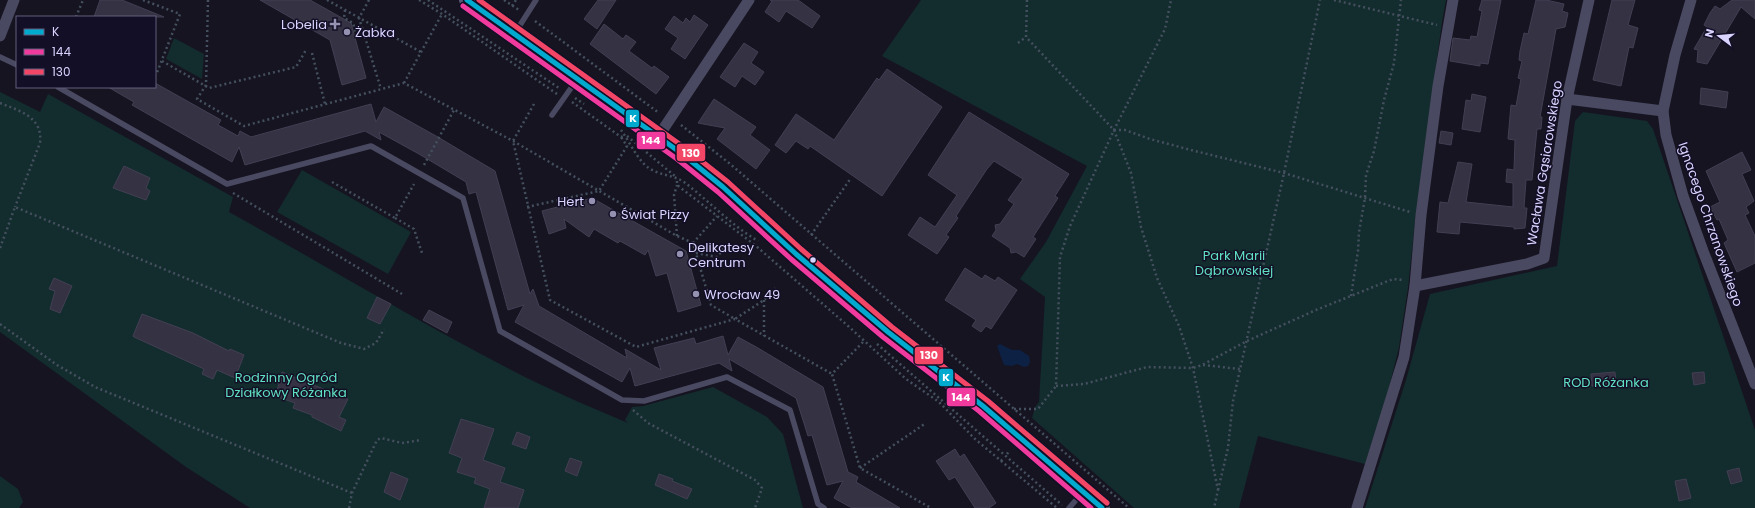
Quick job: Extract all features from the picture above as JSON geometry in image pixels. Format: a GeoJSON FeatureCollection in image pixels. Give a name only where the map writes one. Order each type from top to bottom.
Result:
{"type":"FeatureCollection","features":[{"type":"Feature","properties":{"kind":"street"},"geometry":{"type":"LineString","coordinates":[[0,36],[14,0]]}},
{"type":"Feature","properties":{"kind":"street"},"geometry":{"type":"LineString","coordinates":[[468,0],[578,78],[723,187],[796,254],[888,332],[983,406],[1102,508]]}},
{"type":"Feature","properties":{"kind":"street"},"geometry":{"type":"LineString","coordinates":[[658,137],[749,0]]}},
{"type":"Feature","properties":{"kind":"street"},"geometry":{"type":"LineString","coordinates":[[1357,508],[1404,357],[1416,283],[1421,215],[1452,0]]}},
{"type":"Feature","properties":{"kind":"street","name":"Wacława Gąsiorowskiego"},"geometry":{"type":"LineString","coordinates":[[1416,283],[1527,264],[1544,258],[1567,99],[1589,0]]}},
{"type":"Feature","properties":{"kind":"street","name":"Ignacego Chrzanowskiego"},"geometry":{"type":"LineString","coordinates":[[1691,0],[1675,55],[1663,111],[1666,135],[1684,196],[1736,339],[1755,384]]}},
{"type":"Feature","properties":{"kind":"street"},"geometry":{"type":"LineString","coordinates":[[1567,99],[1663,111]]}},
{"type":"Feature","properties":{"kind":"lane"},"geometry":{"type":"LineString","coordinates":[[515,33],[536,0]]}},
{"type":"Feature","properties":{"kind":"lane"},"geometry":{"type":"LineString","coordinates":[[0,57],[16,65]]}},
{"type":"Feature","properties":{"kind":"lane"},"geometry":{"type":"LineString","coordinates":[[552,115],[578,78]]}},
{"type":"Feature","properties":{"kind":"lane"},"geometry":{"type":"LineString","coordinates":[[60,88],[227,184],[371,146],[463,198],[500,331],[617,398],[630,401],[644,401],[727,377],[790,410],[818,504],[824,508]]}},
{"type":"Feature","properties":{"kind":"lane"},"geometry":{"type":"LineString","coordinates":[[1066,507],[1084,492]]}},
{"type":"Feature","properties":{"kind":"path"},"geometry":{"type":"LineString","coordinates":[[76,16],[83,0]]}},
{"type":"Feature","properties":{"kind":"path"},"geometry":{"type":"LineString","coordinates":[[143,0],[180,14],[156,75]]}},
{"type":"Feature","properties":{"kind":"path"},"geometry":{"type":"LineString","coordinates":[[208,0],[204,87],[197,100],[244,126],[404,83],[512,142],[677,236],[694,244]]}},
{"type":"Feature","properties":{"kind":"path"},"geometry":{"type":"LineString","coordinates":[[327,0],[421,52]]}},
{"type":"Feature","properties":{"kind":"path"},"geometry":{"type":"LineString","coordinates":[[369,0],[359,18],[381,89]]}},
{"type":"Feature","properties":{"kind":"path"},"geometry":{"type":"LineString","coordinates":[[419,0],[566,96],[590,106]]}},
{"type":"Feature","properties":{"kind":"path"},"geometry":{"type":"LineString","coordinates":[[428,0],[624,136],[676,177]]}},
{"type":"Feature","properties":{"kind":"path"},"geometry":{"type":"LineString","coordinates":[[504,0],[527,15],[668,120]]}},
{"type":"Feature","properties":{"kind":"path"},"geometry":{"type":"LineString","coordinates":[[512,6],[516,0]]}},
{"type":"Feature","properties":{"kind":"path"},"geometry":{"type":"LineString","coordinates":[[1027,0],[1026,37],[1114,130],[1131,173],[1141,227],[1157,278],[1179,326],[1193,368],[1218,490]]}},
{"type":"Feature","properties":{"kind":"path"},"geometry":{"type":"LineString","coordinates":[[1014,409],[1038,409],[1056,386],[1060,257],[1070,226],[1114,130],[1165,29],[1171,0]]}},
{"type":"Feature","properties":{"kind":"path"},"geometry":{"type":"LineString","coordinates":[[1214,508],[1228,448],[1233,401],[1284,173],[1320,0]]}},
{"type":"Feature","properties":{"kind":"path"},"geometry":{"type":"LineString","coordinates":[[1334,0],[1447,27]]}},
{"type":"Feature","properties":{"kind":"path"},"geometry":{"type":"LineString","coordinates":[[1351,296],[1365,198],[1366,175],[1374,151],[1384,100],[1394,63],[1401,0]]}},
{"type":"Feature","properties":{"kind":"path"},"geometry":{"type":"LineString","coordinates":[[345,10],[344,18],[353,23],[356,34],[364,35]]}},
{"type":"Feature","properties":{"kind":"path"},"geometry":{"type":"LineString","coordinates":[[404,83],[442,14]]}},
{"type":"Feature","properties":{"kind":"path"},"geometry":{"type":"LineString","coordinates":[[1018,43],[1026,37]]}},
{"type":"Feature","properties":{"kind":"path"},"geometry":{"type":"LineString","coordinates":[[162,61],[204,87],[210,88],[296,66],[306,50]]}},
{"type":"Feature","properties":{"kind":"path"},"geometry":{"type":"LineString","coordinates":[[312,53],[325,104]]}},
{"type":"Feature","properties":{"kind":"path"},"geometry":{"type":"LineString","coordinates":[[0,103],[22,112],[37,124],[41,132],[40,143],[0,248]]}},
{"type":"Feature","properties":{"kind":"path"},"geometry":{"type":"LineString","coordinates":[[534,104],[512,142],[550,300],[636,347],[735,320],[764,300],[775,288]]}},
{"type":"Feature","properties":{"kind":"path"},"geometry":{"type":"LineString","coordinates":[[422,170],[425,161],[454,110]]}},
{"type":"Feature","properties":{"kind":"path"},"geometry":{"type":"LineString","coordinates":[[679,124],[811,235],[1129,508]]}},
{"type":"Feature","properties":{"kind":"path"},"geometry":{"type":"LineString","coordinates":[[617,126],[644,164],[654,172],[684,182],[752,238]]}},
{"type":"Feature","properties":{"kind":"path"},"geometry":{"type":"LineString","coordinates":[[1114,130],[1125,130],[1184,149],[1284,173],[1421,215]]}},
{"type":"Feature","properties":{"kind":"path"},"geometry":{"type":"LineString","coordinates":[[527,207],[599,191],[627,146],[624,136]]}},
{"type":"Feature","properties":{"kind":"path"},"geometry":{"type":"LineString","coordinates":[[811,235],[851,178]]}},
{"type":"Feature","properties":{"kind":"path"},"geometry":{"type":"LineString","coordinates":[[332,182],[414,229],[422,253]]}},
{"type":"Feature","properties":{"kind":"path"},"geometry":{"type":"LineString","coordinates":[[677,236],[674,195],[677,183],[756,246],[847,325],[863,342],[906,379],[939,402],[961,426],[1057,508]]}},
{"type":"Feature","properties":{"kind":"path"},"geometry":{"type":"LineString","coordinates":[[227,184],[231,192],[402,294]]}},
{"type":"Feature","properties":{"kind":"path"},"geometry":{"type":"LineString","coordinates":[[395,218],[414,184]]}},
{"type":"Feature","properties":{"kind":"path"},"geometry":{"type":"LineString","coordinates":[[15,207],[341,343],[364,349],[376,344],[384,329]]}},
{"type":"Feature","properties":{"kind":"path"},"geometry":{"type":"LineString","coordinates":[[694,244],[717,216]]}},
{"type":"Feature","properties":{"kind":"path"},"geometry":{"type":"LineString","coordinates":[[694,244],[711,305],[832,374],[860,468],[931,508]]}},
{"type":"Feature","properties":{"kind":"path"},"geometry":{"type":"LineString","coordinates":[[696,253],[717,257],[726,246],[729,249]]}},
{"type":"Feature","properties":{"kind":"path"},"geometry":{"type":"LineString","coordinates":[[1056,386],[1084,384],[1147,367],[1193,368],[1202,365],[1247,341],[1393,279],[1416,283]]}},
{"type":"Feature","properties":{"kind":"path"},"geometry":{"type":"LineString","coordinates":[[764,300],[764,336]]}},
{"type":"Feature","properties":{"kind":"path"},"geometry":{"type":"LineString","coordinates":[[0,324],[57,365],[95,387],[352,493]]}},
{"type":"Feature","properties":{"kind":"path"},"geometry":{"type":"LineString","coordinates":[[872,340],[1066,507]]}},
{"type":"Feature","properties":{"kind":"path"},"geometry":{"type":"LineString","coordinates":[[832,374],[863,342]]}},
{"type":"Feature","properties":{"kind":"path"},"geometry":{"type":"LineString","coordinates":[[1202,365],[1240,369]]}},
{"type":"Feature","properties":{"kind":"path"},"geometry":{"type":"LineString","coordinates":[[630,401],[632,410],[648,423],[758,483],[762,488],[755,508]]}},
{"type":"Feature","properties":{"kind":"path"},"geometry":{"type":"LineString","coordinates":[[860,468],[926,423]]}},
{"type":"Feature","properties":{"kind":"path"},"geometry":{"type":"LineString","coordinates":[[349,508],[352,493],[377,440],[382,438],[402,443],[421,440]]}},
{"type":"Feature","properties":{"kind":"path"},"geometry":{"type":"LineString","coordinates":[[1007,454],[1010,450]]}},
{"type":"Feature","properties":{"kind":"path"},"geometry":{"type":"LineString","coordinates":[[1001,461],[1004,457]]}},
{"type":"Feature","properties":{"kind":"green space","name":"Park Marii Dąbrowskiej"},"geometry":{"type":"Polygon","coordinates":[[[921,0],[1446,0],[1399,347],[1388,392],[1365,464],[1258,436],[1239,508],[1134,508],[1032,418],[1035,407],[1039,402],[1045,297],[1020,279],[1046,242],[1087,166],[882,56],[921,0]]]}},
{"type":"Feature","properties":{"kind":"green space"},"geometry":{"type":"Polygon","coordinates":[[[174,38],[204,54],[202,79],[166,59],[174,38]]]}},
{"type":"Feature","properties":{"kind":"green space","name":"Rodzinny Ogród Działkowy Różanka"},"geometry":{"type":"Polygon","coordinates":[[[0,92],[40,112],[48,94],[233,197],[229,212],[379,298],[531,380],[628,423],[625,420],[632,407],[643,406],[713,387],[767,417],[783,434],[803,508],[250,508],[186,467],[0,332],[0,92]]]}},
{"type":"Feature","properties":{"kind":"green space","name":"ROD Różanka"},"geometry":{"type":"Polygon","coordinates":[[[1583,112],[1647,121],[1653,129],[1755,430],[1755,508],[1365,508],[1406,380],[1430,294],[1557,266],[1575,121],[1583,112]]]}},
{"type":"Feature","properties":{"kind":"green space"},"geometry":{"type":"Polygon","coordinates":[[[302,170],[411,232],[388,274],[277,212],[302,170]]]}},
{"type":"Feature","properties":{"kind":"green space"},"geometry":{"type":"Polygon","coordinates":[[[0,476],[18,489],[23,502],[19,508],[0,508],[0,476]]]}},
{"type":"Feature","properties":{"kind":"water"},"geometry":{"type":"Polygon","coordinates":[[[1000,344],[1012,350],[1020,350],[1029,356],[1030,362],[1028,366],[1024,367],[1017,364],[1012,366],[1004,365],[997,346],[1000,344]]]}},
{"type":"Feature","properties":{"kind":"building"},"geometry":{"type":"Polygon","coordinates":[[[100,0],[122,0],[164,17],[156,16],[94,16],[100,0]]]}},
{"type":"Feature","properties":{"kind":"building"},"geometry":{"type":"Polygon","coordinates":[[[260,0],[310,0],[351,23],[366,78],[342,85],[330,40],[260,0]]]}},
{"type":"Feature","properties":{"kind":"building"},"geometry":{"type":"Polygon","coordinates":[[[598,0],[616,0],[597,29],[584,19],[598,0]]]}},
{"type":"Feature","properties":{"kind":"building"},"geometry":{"type":"Polygon","coordinates":[[[770,0],[798,0],[820,16],[812,28],[786,11],[779,22],[765,12],[772,1],[770,0]]]}},
{"type":"Feature","properties":{"kind":"building"},"geometry":{"type":"Polygon","coordinates":[[[1482,0],[1501,0],[1488,64],[1480,63],[1480,66],[1450,61],[1453,38],[1470,40],[1471,36],[1477,37],[1482,11],[1479,10],[1482,0]]]}},
{"type":"Feature","properties":{"kind":"building"},"geometry":{"type":"Polygon","coordinates":[[[1536,0],[1546,0],[1564,4],[1562,11],[1568,13],[1565,27],[1556,29],[1540,117],[1542,117],[1541,129],[1537,129],[1532,180],[1526,180],[1524,208],[1527,208],[1525,228],[1514,229],[1514,227],[1460,222],[1459,234],[1437,232],[1440,202],[1448,203],[1458,162],[1472,164],[1466,202],[1513,207],[1513,183],[1506,182],[1507,169],[1514,170],[1515,140],[1508,139],[1511,105],[1516,106],[1521,79],[1518,78],[1522,61],[1519,60],[1520,51],[1524,33],[1528,34],[1536,0]]]}},
{"type":"Feature","properties":{"kind":"building"},"geometry":{"type":"Polygon","coordinates":[[[1612,0],[1635,0],[1628,25],[1638,28],[1633,48],[1629,47],[1621,86],[1593,80],[1612,0]]]}},
{"type":"Feature","properties":{"kind":"building"},"geometry":{"type":"Polygon","coordinates":[[[1732,0],[1755,0],[1755,19],[1741,7],[1707,64],[1697,62],[1698,50],[1694,49],[1707,27],[1704,25],[1710,13],[1715,6],[1720,9],[1732,0]]]}},
{"type":"Feature","properties":{"kind":"building"},"geometry":{"type":"Polygon","coordinates":[[[694,15],[708,25],[685,59],[671,49],[678,38],[665,29],[674,16],[683,23],[686,18],[690,22],[694,15]]]}},
{"type":"Feature","properties":{"kind":"building"},"geometry":{"type":"Polygon","coordinates":[[[604,24],[623,39],[626,35],[636,42],[629,51],[652,68],[654,66],[669,77],[656,94],[590,44],[604,24]]]}},
{"type":"Feature","properties":{"kind":"building"},"geometry":{"type":"Polygon","coordinates":[[[744,43],[758,52],[751,63],[764,72],[755,85],[742,76],[735,87],[720,77],[744,43]]]}},
{"type":"Feature","properties":{"kind":"building"},"geometry":{"type":"Polygon","coordinates":[[[887,69],[942,107],[882,196],[810,146],[808,149],[796,141],[786,153],[775,145],[796,114],[834,140],[877,78],[879,80],[887,69]]]}},
{"type":"Feature","properties":{"kind":"building"},"geometry":{"type":"Polygon","coordinates":[[[156,84],[221,120],[218,125],[238,136],[240,131],[251,137],[371,104],[376,122],[384,107],[495,171],[530,294],[533,289],[539,306],[627,358],[625,349],[661,370],[654,348],[694,338],[696,344],[723,336],[728,355],[738,337],[758,348],[823,387],[848,472],[858,477],[856,482],[900,508],[852,508],[834,498],[843,481],[827,485],[812,435],[808,436],[796,398],[729,359],[732,371],[719,363],[635,386],[630,368],[622,382],[515,322],[524,305],[508,310],[476,192],[469,194],[466,182],[379,132],[381,140],[365,131],[245,165],[239,147],[232,162],[132,105],[134,102],[110,88],[156,88],[156,84]]]}},
{"type":"Feature","properties":{"kind":"building"},"geometry":{"type":"Polygon","coordinates":[[[1701,88],[1728,92],[1726,108],[1700,104],[1701,88]]]}},
{"type":"Feature","properties":{"kind":"building"},"geometry":{"type":"Polygon","coordinates":[[[1472,94],[1486,97],[1480,132],[1462,129],[1466,100],[1471,101],[1472,94]]]}},
{"type":"Feature","properties":{"kind":"building"},"geometry":{"type":"Polygon","coordinates":[[[714,99],[756,127],[750,135],[770,150],[756,169],[717,139],[725,128],[698,123],[714,99]]]}},
{"type":"Feature","properties":{"kind":"building"},"geometry":{"type":"Polygon","coordinates":[[[969,112],[1069,174],[1055,196],[1058,198],[1033,237],[1036,239],[1024,257],[1016,252],[1011,253],[1010,248],[992,236],[996,230],[995,225],[1000,224],[1014,204],[1008,200],[1023,179],[994,161],[987,169],[956,216],[958,218],[946,235],[949,237],[937,254],[908,235],[920,217],[935,227],[957,195],[928,175],[969,112]]]}},
{"type":"Feature","properties":{"kind":"building"},"geometry":{"type":"Polygon","coordinates":[[[1441,131],[1453,133],[1451,145],[1439,143],[1441,131]]]}},
{"type":"Feature","properties":{"kind":"building"},"geometry":{"type":"Polygon","coordinates":[[[1742,152],[1751,170],[1742,174],[1754,201],[1746,207],[1749,213],[1745,215],[1755,236],[1755,263],[1737,272],[1724,243],[1728,240],[1719,219],[1717,220],[1710,207],[1720,202],[1706,171],[1742,152]]]}},
{"type":"Feature","properties":{"kind":"building"},"geometry":{"type":"Polygon","coordinates":[[[124,166],[150,178],[146,188],[150,191],[146,200],[113,188],[124,166]]]}},
{"type":"Feature","properties":{"kind":"building"},"geometry":{"type":"Polygon","coordinates":[[[592,198],[686,251],[701,305],[678,312],[667,273],[656,276],[648,250],[645,255],[620,241],[618,243],[594,229],[589,237],[564,219],[566,228],[549,234],[542,211],[592,198]]]}},
{"type":"Feature","properties":{"kind":"building"},"geometry":{"type":"Polygon","coordinates":[[[965,268],[982,279],[985,275],[995,281],[998,277],[1017,290],[991,329],[986,326],[981,332],[972,326],[976,320],[945,300],[965,268]]]}},
{"type":"Feature","properties":{"kind":"building"},"geometry":{"type":"Polygon","coordinates":[[[54,278],[72,286],[60,313],[50,309],[55,291],[49,289],[54,278]]]}},
{"type":"Feature","properties":{"kind":"building"},"geometry":{"type":"Polygon","coordinates":[[[377,297],[391,304],[380,324],[367,318],[377,297]]]}},
{"type":"Feature","properties":{"kind":"building"},"geometry":{"type":"Polygon","coordinates":[[[429,310],[452,322],[447,333],[423,320],[429,310]]]}},
{"type":"Feature","properties":{"kind":"building"},"geometry":{"type":"Polygon","coordinates":[[[142,314],[193,333],[229,351],[230,349],[244,355],[235,378],[217,370],[213,379],[202,374],[204,369],[134,337],[133,336],[142,314]]]}},
{"type":"Feature","properties":{"kind":"building"},"geometry":{"type":"Polygon","coordinates":[[[282,372],[348,399],[339,417],[346,420],[341,431],[312,417],[312,415],[293,408],[295,403],[275,396],[279,384],[277,383],[282,372]]]}},
{"type":"Feature","properties":{"kind":"building"},"geometry":{"type":"Polygon","coordinates":[[[1615,372],[1616,386],[1592,386],[1591,374],[1615,372]]]}},
{"type":"Feature","properties":{"kind":"building"},"geometry":{"type":"Polygon","coordinates":[[[1704,372],[1705,383],[1694,385],[1692,373],[1704,372]]]}},
{"type":"Feature","properties":{"kind":"building"},"geometry":{"type":"Polygon","coordinates":[[[461,419],[494,429],[483,460],[505,468],[500,482],[524,490],[518,508],[484,508],[490,489],[474,483],[476,478],[457,472],[462,458],[449,453],[461,419]]]}},
{"type":"Feature","properties":{"kind":"building"},"geometry":{"type":"Polygon","coordinates":[[[517,432],[530,437],[526,449],[512,444],[517,432]]]}},
{"type":"Feature","properties":{"kind":"building"},"geometry":{"type":"Polygon","coordinates":[[[955,449],[960,457],[964,454],[996,503],[989,508],[975,508],[955,477],[949,480],[936,461],[955,449]]]}},
{"type":"Feature","properties":{"kind":"building"},"geometry":{"type":"Polygon","coordinates":[[[570,458],[582,462],[577,476],[565,471],[570,458]]]}},
{"type":"Feature","properties":{"kind":"building"},"geometry":{"type":"Polygon","coordinates":[[[1739,468],[1742,481],[1731,484],[1727,471],[1739,468]]]}},
{"type":"Feature","properties":{"kind":"building"},"geometry":{"type":"Polygon","coordinates":[[[391,472],[408,479],[400,500],[384,492],[391,472]]]}},
{"type":"Feature","properties":{"kind":"building"},"geometry":{"type":"Polygon","coordinates":[[[659,474],[673,479],[672,481],[692,489],[687,499],[655,485],[659,474]]]}},
{"type":"Feature","properties":{"kind":"building"},"geometry":{"type":"Polygon","coordinates":[[[1686,479],[1691,498],[1679,501],[1675,481],[1686,479]]]}},
{"type":"Feature","properties":{"kind":"transit line","name":"K"},"geometry":{"type":"LineString","coordinates":[[467,0],[681,153],[723,187],[796,254],[888,332],[983,406],[1102,508]]}},
{"type":"Feature","properties":{"kind":"transit line","name":"130"},"geometry":{"type":"LineString","coordinates":[[479,0],[685,148],[728,182],[801,249],[892,327],[988,401],[1107,503]]}},
{"type":"Feature","properties":{"kind":"transit line","name":"144"},"geometry":{"type":"LineString","coordinates":[[463,6],[677,159],[718,192],[791,259],[883,337],[979,411],[1091,508]]}},
{"type":"Feature","properties":{"kind":"place","name":"Lobelia"},"geometry":{"type":"Point","coordinates":[335,24]}},
{"type":"Feature","properties":{"kind":"place","name":"Żabka"},"geometry":{"type":"Point","coordinates":[347,32]}},
{"type":"Feature","properties":{"kind":"place","name":"Hert"},"geometry":{"type":"Point","coordinates":[592,201]}},
{"type":"Feature","properties":{"kind":"place","name":"Świat Pizzy"},"geometry":{"type":"Point","coordinates":[613,214]}},
{"type":"Feature","properties":{"kind":"place","name":"Delikatesy Centrum"},"geometry":{"type":"Point","coordinates":[680,254]}},
{"type":"Feature","properties":{"kind":"place","name":"Wrocław 49"},"geometry":{"type":"Point","coordinates":[696,294]}}]}
